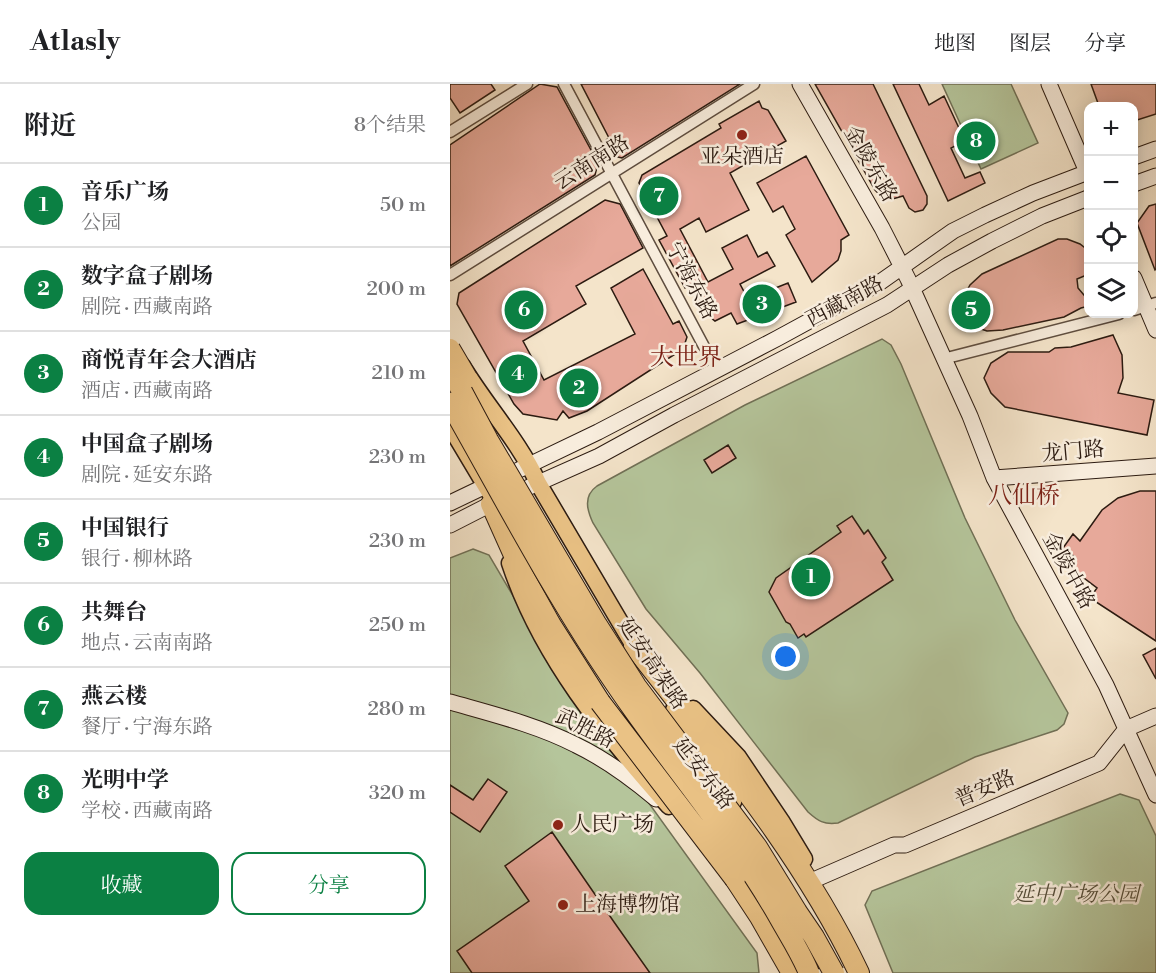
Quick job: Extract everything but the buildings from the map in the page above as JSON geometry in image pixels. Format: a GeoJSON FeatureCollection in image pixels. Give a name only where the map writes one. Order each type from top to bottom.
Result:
{"type":"FeatureCollection","features":[{"type":"Feature","properties":{"kind":"highway"},"geometry":{"type":"LineString","coordinates":[[450,349],[608,624],[661,704],[764,840],[800,902],[814,937]]}},
{"type":"Feature","properties":{"kind":"highway","name":"延安高架路"},"geometry":{"type":"LineString","coordinates":[[450,369],[603,635],[642,695],[757,847],[796,912],[814,937],[833,973]]}},
{"type":"Feature","properties":{"kind":"highway","name":"延安高架路"},"geometry":{"type":"LineString","coordinates":[[450,404],[576,624],[657,744],[731,841],[765,892],[809,973]]}},
{"type":"Feature","properties":{"kind":"highway"},"geometry":{"type":"LineString","coordinates":[[490,497],[522,573],[551,625],[600,702],[735,879],[792,973]]}},
{"type":"Feature","properties":{"kind":"highway"},"geometry":{"type":"LineString","coordinates":[[633,646],[750,796],[825,907],[859,973]]}},
{"type":"Feature","properties":{"kind":"main road","name":"金陵东路"},"geometry":{"type":"LineString","coordinates":[[800,84],[902,266]]}},
{"type":"Feature","properties":{"kind":"main road"},"geometry":{"type":"LineString","coordinates":[[1049,84],[1084,164]]}},
{"type":"Feature","properties":{"kind":"main road"},"geometry":{"type":"LineString","coordinates":[[1137,156],[1156,149]]}},
{"type":"Feature","properties":{"kind":"main road","name":"西藏南路"},"geometry":{"type":"LineString","coordinates":[[490,497],[529,464],[598,432],[879,283],[953,231],[1033,193],[1084,174]]}},
{"type":"Feature","properties":{"kind":"main road"},"geometry":{"type":"LineString","coordinates":[[1138,183],[1156,176]]}},
{"type":"Feature","properties":{"kind":"main road","name":"西藏南路"},"geometry":{"type":"LineString","coordinates":[[490,497],[538,483],[599,456],[887,305],[948,265],[1012,231],[1042,216],[1084,200]]}},
{"type":"Feature","properties":{"kind":"main road","name":"金陵中路"},"geometry":{"type":"LineString","coordinates":[[902,266],[994,478],[1106,684],[1156,795]]}},
{"type":"Feature","properties":{"kind":"main road"},"geometry":{"type":"LineString","coordinates":[[1138,288],[1156,330]]}},
{"type":"Feature","properties":{"kind":"main road","name":"延安东路"},"geometry":{"type":"LineString","coordinates":[[450,344],[478,392],[529,464],[633,646],[758,840],[833,973]]}},
{"type":"Feature","properties":{"kind":"main road","name":"延安东路"},"geometry":{"type":"LineString","coordinates":[[450,426],[490,497],[516,532],[596,663],[646,736],[703,810],[747,873],[803,973]]}},
{"type":"Feature","properties":{"kind":"main road","name":"龙门路"},"geometry":{"type":"LineString","coordinates":[[994,478],[1156,466]]}},
{"type":"Feature","properties":{"kind":"main road"},"geometry":{"type":"LineString","coordinates":[[450,503],[490,497]]}},
{"type":"Feature","properties":{"kind":"main road"},"geometry":{"type":"LineString","coordinates":[[450,525],[490,497]]}},
{"type":"Feature","properties":{"kind":"main road","name":"延安东路"},"geometry":{"type":"LineString","coordinates":[[490,497],[520,593],[561,668],[590,713],[685,824],[737,895],[782,973]]}},
{"type":"Feature","properties":{"kind":"main road","name":"延安东路"},"geometry":{"type":"LineString","coordinates":[[633,646],[738,757],[816,879],[856,949],[866,973]]}},
{"type":"Feature","properties":{"kind":"main road","name":"武胜路"},"geometry":{"type":"LineString","coordinates":[[450,702],[574,744],[627,776],[685,824]]}},
{"type":"Feature","properties":{"kind":"main road","name":"普安路"},"geometry":{"type":"LineString","coordinates":[[816,879],[894,845],[905,845],[916,841],[1099,763],[1126,729],[1156,716]]}},
{"type":"Feature","properties":{"kind":"main road"},"geometry":{"type":"LineString","coordinates":[[703,810],[737,895]]}},
{"type":"Feature","properties":{"kind":"street"},"geometry":{"type":"LineString","coordinates":[[450,132],[527,84]]}},
{"type":"Feature","properties":{"kind":"street","name":"宁海东路"},"geometry":{"type":"LineString","coordinates":[[564,84],[716,369]]}},
{"type":"Feature","properties":{"kind":"street","name":"云南南路"},"geometry":{"type":"LineString","coordinates":[[450,276],[754,84]]}},
{"type":"Feature","properties":{"kind":"street"},"geometry":{"type":"LineString","coordinates":[[943,359],[1103,318]]}},
{"type":"Feature","properties":{"kind":"green space"},"geometry":{"type":"Polygon","coordinates":[[[942,84],[1011,84],[1038,143],[981,169],[942,84]]]}},
{"type":"Feature","properties":{"kind":"green space"},"geometry":{"type":"Polygon","coordinates":[[[882,339],[891,345],[901,364],[965,518],[1015,620],[1068,713],[1064,724],[1057,730],[975,757],[838,823],[825,823],[808,812],[700,673],[646,609],[593,523],[589,513],[588,499],[597,486],[745,405],[882,339]]]}},
{"type":"Feature","properties":{"kind":"green space","name":"人民广场"},"geometry":{"type":"Polygon","coordinates":[[[473,549],[489,555],[573,698],[757,953],[759,973],[450,973],[450,558],[473,549]]]}},
{"type":"Feature","properties":{"kind":"green space","name":"延中广场公园"},"geometry":{"type":"Polygon","coordinates":[[[1120,794],[1139,800],[1156,836],[1156,973],[893,973],[865,905],[872,891],[1120,794]]]}},
{"type":"Feature","properties":{"kind":"place","name":"亚朵酒店"},"geometry":{"type":"Point","coordinates":[742,135]}},
{"type":"Feature","properties":{"kind":"place","name":"光明中学"},"geometry":{"type":"Point","coordinates":[976,141]}},
{"type":"Feature","properties":{"kind":"place","name":"燕云楼"},"geometry":{"type":"Point","coordinates":[659,196]}},
{"type":"Feature","properties":{"kind":"place","name":"商悦青年会大酒店"},"geometry":{"type":"Point","coordinates":[762,304]}},
{"type":"Feature","properties":{"kind":"place","name":"共舞台"},"geometry":{"type":"Point","coordinates":[524,310]}},
{"type":"Feature","properties":{"kind":"place","name":"中国银行"},"geometry":{"type":"Point","coordinates":[971,310]}},
{"type":"Feature","properties":{"kind":"place","name":"中国盒子剧场"},"geometry":{"type":"Point","coordinates":[518,374]}},
{"type":"Feature","properties":{"kind":"place","name":"数字盒子剧场"},"geometry":{"type":"Point","coordinates":[579,388]}},
{"type":"Feature","properties":{"kind":"place","name":"音乐广场"},"geometry":{"type":"Point","coordinates":[811,577]}},
{"type":"Feature","properties":{"kind":"place","name":"人民广场"},"geometry":{"type":"Point","coordinates":[558,825]}},
{"type":"Feature","properties":{"kind":"place","name":"上海博物馆"},"geometry":{"type":"Point","coordinates":[563,905]}},
{"type":"Feature","properties":{"kind":"district","name":"大世界"},"geometry":{"type":"Point","coordinates":[686,358]}},
{"type":"Feature","properties":{"kind":"district","name":"八仙桥"},"geometry":{"type":"Point","coordinates":[1024,496]}}]}
